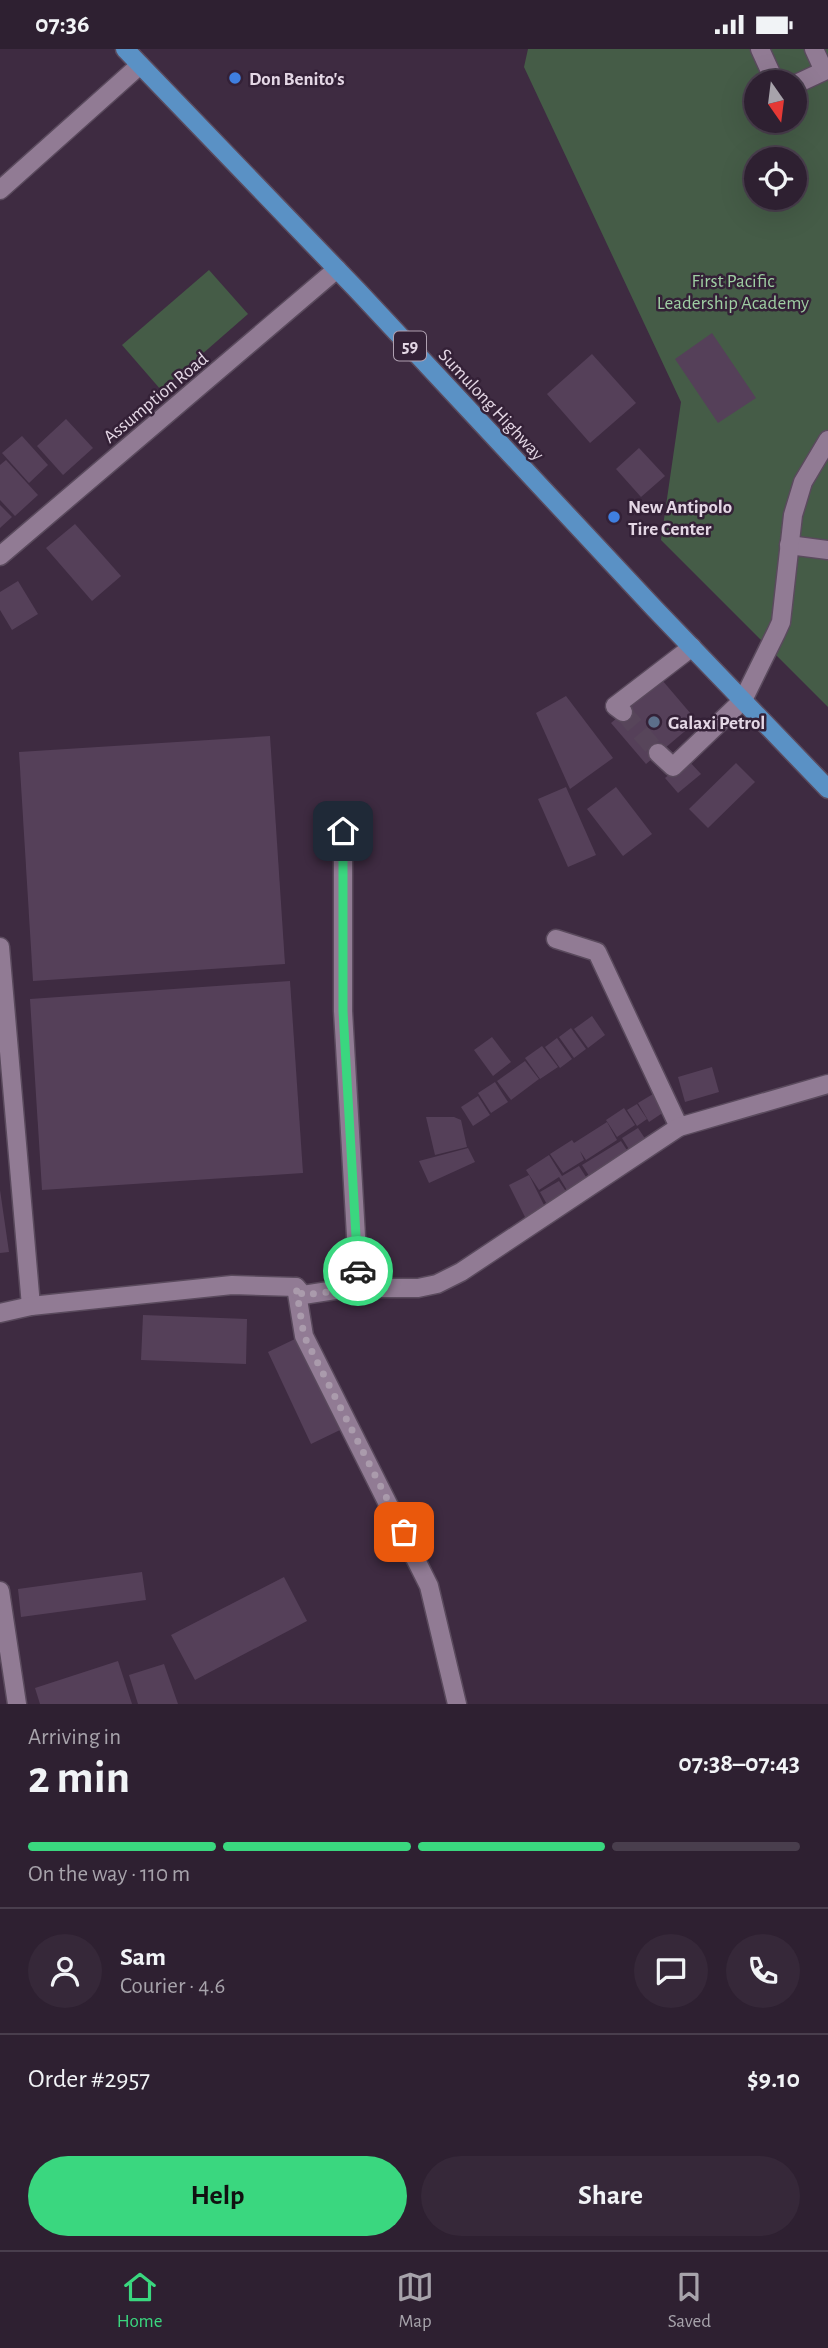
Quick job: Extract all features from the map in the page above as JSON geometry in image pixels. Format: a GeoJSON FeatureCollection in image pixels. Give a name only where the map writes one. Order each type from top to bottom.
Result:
{"type":"FeatureCollection","features":[{"type":"Feature","properties":{"kind":"main road","name":"Sumulong Highway"},"geometry":{"type":"LineString","coordinates":[[125,49],[337,269],[828,789]]}},
{"type":"Feature","properties":{"kind":"street"},"geometry":{"type":"LineString","coordinates":[[760,49],[770,70]]}},
{"type":"Feature","properties":{"kind":"street"},"geometry":{"type":"LineString","coordinates":[[807,79],[824,71],[814,49]]}},
{"type":"Feature","properties":{"kind":"street"},"geometry":{"type":"LineString","coordinates":[[0,190],[140,65]]}},
{"type":"Feature","properties":{"kind":"street","name":"Assumption Road"},"geometry":{"type":"LineString","coordinates":[[0,557],[337,269]]}},
{"type":"Feature","properties":{"kind":"street"},"geometry":{"type":"LineString","coordinates":[[658,753],[673,767],[743,700],[781,622],[793,515],[803,482],[826,445]]}},
{"type":"Feature","properties":{"kind":"street"},"geometry":{"type":"LineString","coordinates":[[789,545],[828,550]]}},
{"type":"Feature","properties":{"kind":"street"},"geometry":{"type":"LineString","coordinates":[[623,712],[615,706],[692,647]]}},
{"type":"Feature","properties":{"kind":"street"},"geometry":{"type":"LineString","coordinates":[[343,831],[343,1011],[359,1288]]}},
{"type":"Feature","properties":{"kind":"street"},"geometry":{"type":"LineString","coordinates":[[556,939],[597,952],[679,1128]]}},
{"type":"Feature","properties":{"kind":"street"},"geometry":{"type":"LineString","coordinates":[[0,947],[31,1306]]}},
{"type":"Feature","properties":{"kind":"street"},"geometry":{"type":"LineString","coordinates":[[0,1313],[31,1306],[232,1285],[296,1287],[303,1295],[359,1288],[418,1288],[437,1284],[461,1272],[679,1128],[828,1084]]}},
{"type":"Feature","properties":{"kind":"street"},"geometry":{"type":"LineString","coordinates":[[296,1287],[304,1336],[429,1586],[457,1704]]}},
{"type":"Feature","properties":{"kind":"street"},"geometry":{"type":"LineString","coordinates":[[0,1591],[17,1704]]}},
{"type":"Feature","properties":{"kind":"green space","name":"First Pacific Leadership Academy"},"geometry":{"type":"Polygon","coordinates":[[[528,49],[828,49],[828,707],[661,540],[681,402],[524,67],[528,49]]]}},
{"type":"Feature","properties":{"kind":"green space"},"geometry":{"type":"Polygon","coordinates":[[[209,270],[248,314],[161,390],[122,345],[209,270]]]}},
{"type":"Feature","properties":{"kind":"building"},"geometry":{"type":"Polygon","coordinates":[[[712,333],[756,398],[718,423],[675,359],[712,333]]]}},
{"type":"Feature","properties":{"kind":"building"},"geometry":{"type":"Polygon","coordinates":[[[592,354],[636,403],[590,443],[547,394],[592,354]]]}},
{"type":"Feature","properties":{"kind":"building"},"geometry":{"type":"Polygon","coordinates":[[[66,419],[93,448],[63,475],[37,446],[66,419]]]}},
{"type":"Feature","properties":{"kind":"building"},"geometry":{"type":"Polygon","coordinates":[[[22,436],[48,465],[29,483],[2,453],[22,436]]]}},
{"type":"Feature","properties":{"kind":"building"},"geometry":{"type":"Polygon","coordinates":[[[639,448],[665,476],[641,497],[616,469],[639,448]]]}},
{"type":"Feature","properties":{"kind":"building"},"geometry":{"type":"Polygon","coordinates":[[[6,460],[38,495],[15,516],[0,500],[0,465],[6,460]]]}},
{"type":"Feature","properties":{"kind":"building"},"geometry":{"type":"Polygon","coordinates":[[[0,505],[12,517],[0,528],[0,505]]]}},
{"type":"Feature","properties":{"kind":"building"},"geometry":{"type":"Polygon","coordinates":[[[75,524],[121,576],[92,601],[46,548],[75,524]]]}},
{"type":"Feature","properties":{"kind":"building"},"geometry":{"type":"Polygon","coordinates":[[[18,581],[38,614],[12,630],[0,610],[0,592],[18,581]]]}},
{"type":"Feature","properties":{"kind":"building","name":"Galaxi Petrol"},"geometry":{"type":"Polygon","coordinates":[[[662,680],[697,721],[646,764],[611,723],[662,680]]]}},
{"type":"Feature","properties":{"kind":"building"},"geometry":{"type":"Polygon","coordinates":[[[566,696],[613,758],[570,789],[536,713],[566,696]]]}},
{"type":"Feature","properties":{"kind":"building"},"geometry":{"type":"Polygon","coordinates":[[[270,736],[285,964],[33,981],[19,752],[270,736]]]}},
{"type":"Feature","properties":{"kind":"building"},"geometry":{"type":"Polygon","coordinates":[[[687,759],[701,774],[678,793],[665,778],[687,759]]]}},
{"type":"Feature","properties":{"kind":"building"},"geometry":{"type":"Polygon","coordinates":[[[736,763],[755,782],[708,828],[689,809],[736,763]]]}},
{"type":"Feature","properties":{"kind":"building"},"geometry":{"type":"Polygon","coordinates":[[[566,787],[596,855],[568,867],[538,799],[566,787]]]}},
{"type":"Feature","properties":{"kind":"building"},"geometry":{"type":"Polygon","coordinates":[[[616,787],[652,834],[623,856],[587,809],[616,787]]]}},
{"type":"Feature","properties":{"kind":"building"},"geometry":{"type":"Polygon","coordinates":[[[290,981],[303,1173],[42,1190],[30,999],[290,981]]]}},
{"type":"Feature","properties":{"kind":"building"},"geometry":{"type":"Polygon","coordinates":[[[592,1016],[605,1035],[588,1048],[574,1029],[592,1016]]]}},
{"type":"Feature","properties":{"kind":"building"},"geometry":{"type":"Polygon","coordinates":[[[571,1028],[586,1049],[574,1058],[559,1037],[571,1028]]]}},
{"type":"Feature","properties":{"kind":"building"},"geometry":{"type":"Polygon","coordinates":[[[492,1037],[511,1062],[493,1076],[474,1050],[492,1037]]]}},
{"type":"Feature","properties":{"kind":"building"},"geometry":{"type":"Polygon","coordinates":[[[557,1038],[572,1059],[560,1068],[545,1047],[557,1038]]]}},
{"type":"Feature","properties":{"kind":"building"},"geometry":{"type":"Polygon","coordinates":[[[542,1046],[558,1067],[540,1079],[525,1058],[542,1046]]]}},
{"type":"Feature","properties":{"kind":"building"},"geometry":{"type":"Polygon","coordinates":[[[525,1061],[539,1079],[511,1100],[497,1081],[525,1061]]]}},
{"type":"Feature","properties":{"kind":"building"},"geometry":{"type":"Polygon","coordinates":[[[712,1067],[719,1092],[685,1102],[678,1077],[712,1067]]]}},
{"type":"Feature","properties":{"kind":"building"},"geometry":{"type":"Polygon","coordinates":[[[495,1082],[508,1102],[491,1113],[478,1093],[495,1082]]]}},
{"type":"Feature","properties":{"kind":"building"},"geometry":{"type":"Polygon","coordinates":[[[653,1094],[664,1112],[649,1122],[638,1103],[653,1094]]]}},
{"type":"Feature","properties":{"kind":"building"},"geometry":{"type":"Polygon","coordinates":[[[478,1096],[490,1115],[473,1126],[461,1107],[478,1096]]]}},
{"type":"Feature","properties":{"kind":"building"},"geometry":{"type":"Polygon","coordinates":[[[637,1104],[647,1119],[637,1126],[627,1110],[637,1104]]]}},
{"type":"Feature","properties":{"kind":"building"},"geometry":{"type":"Polygon","coordinates":[[[624,1108],[635,1125],[617,1137],[606,1120],[624,1108]]]}},
{"type":"Feature","properties":{"kind":"building"},"geometry":{"type":"Polygon","coordinates":[[[426,1117],[454,1117],[461,1120],[467,1147],[435,1155],[426,1117]]]}},
{"type":"Feature","properties":{"kind":"building"},"geometry":{"type":"Polygon","coordinates":[[[607,1122],[617,1140],[586,1160],[580,1151],[584,1160],[563,1173],[550,1154],[572,1140],[574,1143],[607,1122]]]}},
{"type":"Feature","properties":{"kind":"building"},"geometry":{"type":"Polygon","coordinates":[[[638,1128],[652,1149],[635,1159],[622,1138],[638,1128]]]}},
{"type":"Feature","properties":{"kind":"building"},"geometry":{"type":"Polygon","coordinates":[[[621,1141],[634,1161],[595,1185],[582,1165],[621,1141]]]}},
{"type":"Feature","properties":{"kind":"building"},"geometry":{"type":"Polygon","coordinates":[[[468,1148],[475,1162],[429,1183],[419,1161],[468,1148]]]}},
{"type":"Feature","properties":{"kind":"building"},"geometry":{"type":"Polygon","coordinates":[[[549,1155],[562,1176],[579,1166],[593,1188],[573,1200],[559,1177],[539,1190],[526,1170],[549,1155]]]}},
{"type":"Feature","properties":{"kind":"building"},"geometry":{"type":"Polygon","coordinates":[[[529,1175],[548,1213],[528,1223],[509,1185],[529,1175]]]}},
{"type":"Feature","properties":{"kind":"building"},"geometry":{"type":"Polygon","coordinates":[[[559,1181],[569,1196],[549,1208],[540,1192],[559,1181]]]}},
{"type":"Feature","properties":{"kind":"building"},"geometry":{"type":"Polygon","coordinates":[[[0,1190],[9,1252],[0,1253],[0,1190]]]}},
{"type":"Feature","properties":{"kind":"building"},"geometry":{"type":"Polygon","coordinates":[[[143,1315],[247,1319],[246,1364],[141,1360],[143,1315]]]}},
{"type":"Feature","properties":{"kind":"building"},"geometry":{"type":"Polygon","coordinates":[[[297,1338],[340,1430],[311,1444],[268,1352],[297,1338]]]}},
{"type":"Feature","properties":{"kind":"building"},"geometry":{"type":"Polygon","coordinates":[[[142,1572],[146,1600],[21,1617],[18,1589],[142,1572]]]}},
{"type":"Feature","properties":{"kind":"building"},"geometry":{"type":"Polygon","coordinates":[[[284,1577],[307,1621],[195,1680],[171,1635],[284,1577]]]}},
{"type":"Feature","properties":{"kind":"building"},"geometry":{"type":"Polygon","coordinates":[[[118,1661],[132,1704],[40,1704],[35,1688],[118,1661]]]}},
{"type":"Feature","properties":{"kind":"building"},"geometry":{"type":"Polygon","coordinates":[[[164,1664],[178,1704],[138,1704],[129,1675],[164,1664]]]}},
{"type":"Feature","properties":{"kind":"tunnel"},"geometry":{"type":"LineString","coordinates":[[623,712],[658,753]]}},
{"type":"Feature","properties":{"kind":"way so far"},"geometry":{"type":"LineString","coordinates":[[358,1271],[359,1288],[303,1295],[296,1287],[304,1336],[404,1532]]}},
{"type":"Feature","properties":{"kind":"place","name":"Don Benito's"},"geometry":{"type":"Point","coordinates":[235,78]}},
{"type":"Feature","properties":{"kind":"place","name":"New Antipolo Tire Center"},"geometry":{"type":"Point","coordinates":[614,517]}},
{"type":"Feature","properties":{"kind":"place","name":"Galaxi Petrol"},"geometry":{"type":"Point","coordinates":[654,722]}},
{"type":"Feature","properties":{"kind":"route"},"geometry":{"type":"LineString","coordinates":[[343,831],[343,1011],[358,1271]]}}]}
